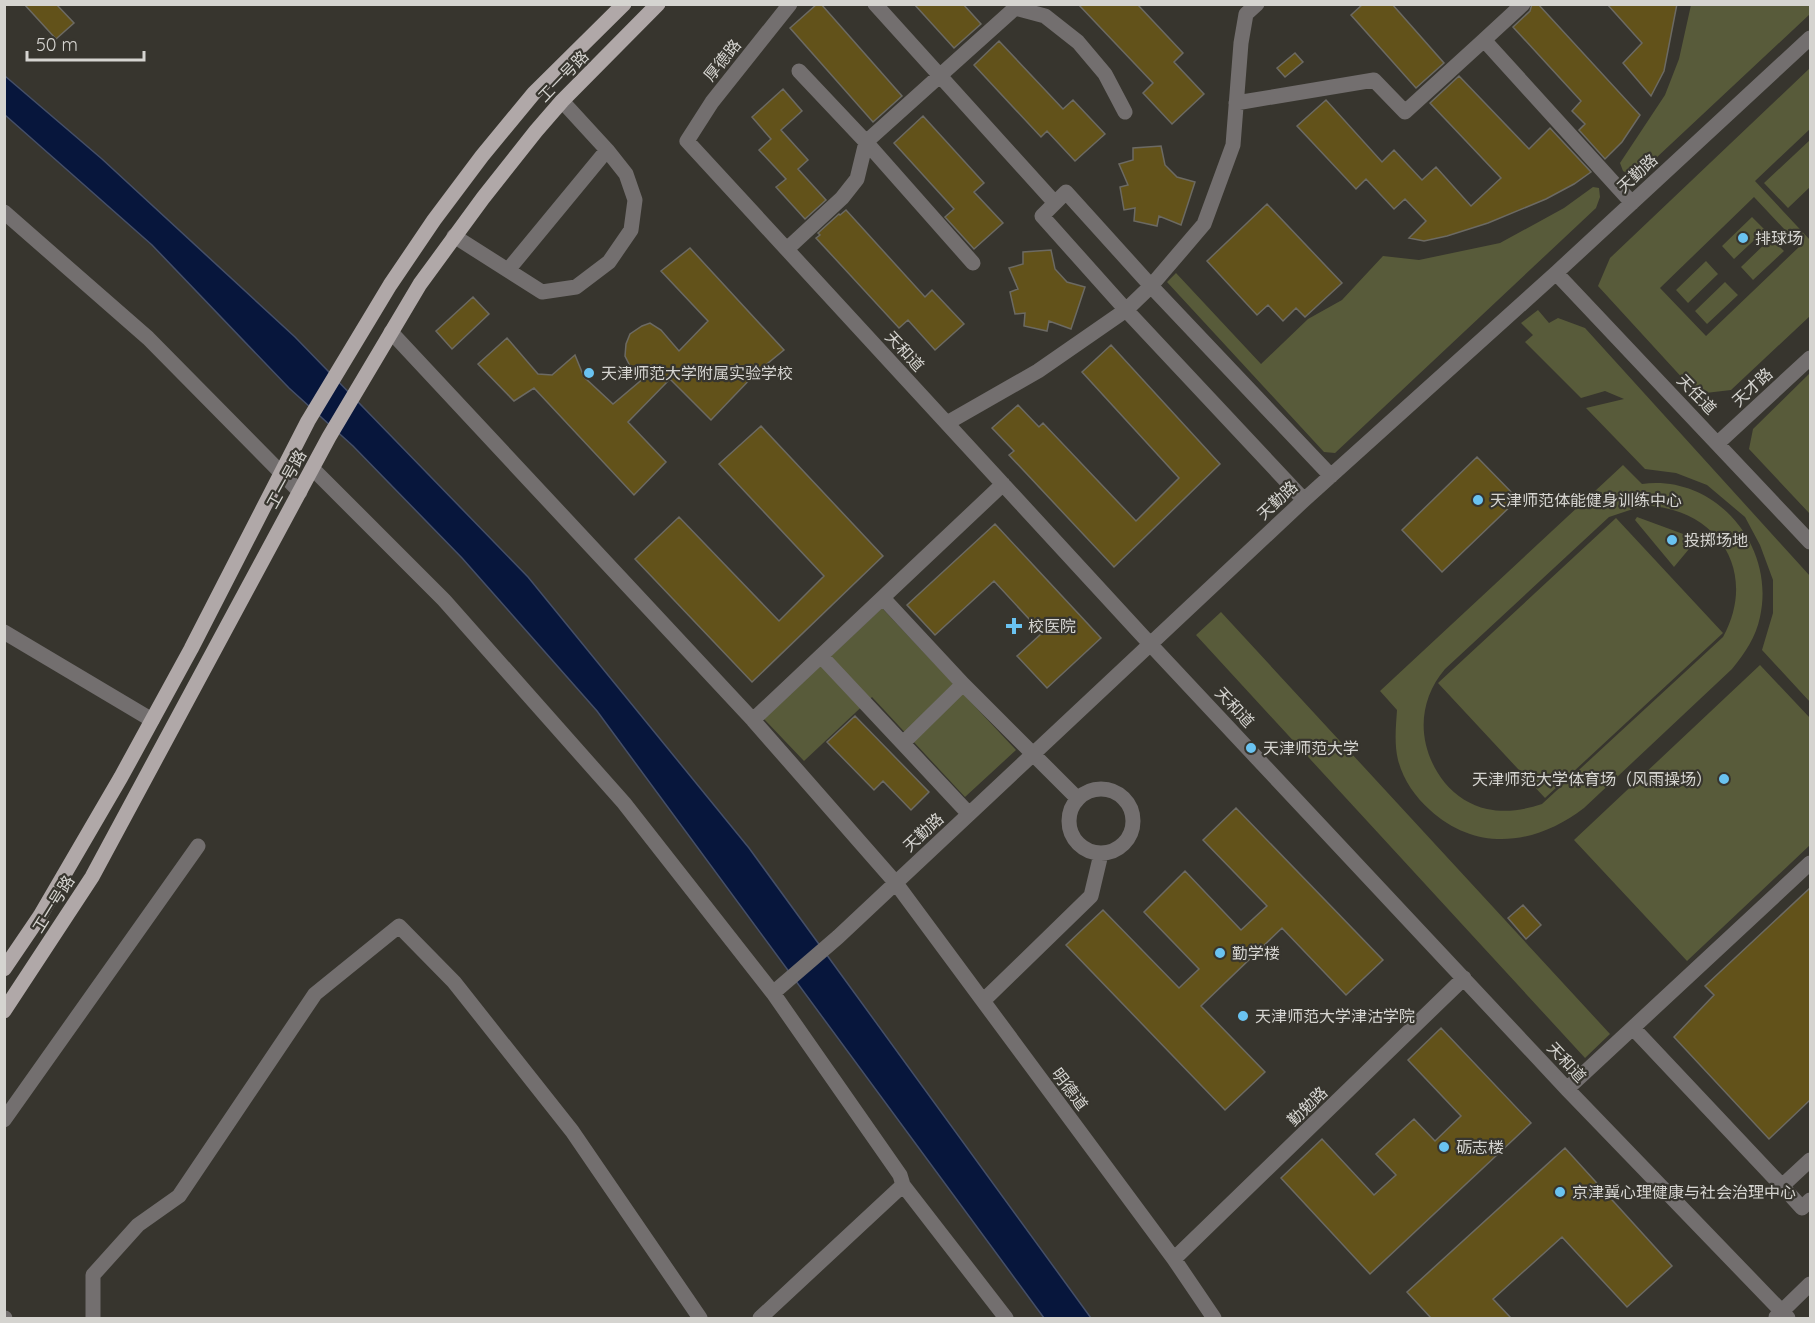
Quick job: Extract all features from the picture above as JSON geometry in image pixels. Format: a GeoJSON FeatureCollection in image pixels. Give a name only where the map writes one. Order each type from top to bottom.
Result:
{"type":"FeatureCollection","features":[{"type":"Feature","properties":{"kind":"main road","name":"工一号路"},"geometry":{"type":"LineString","coordinates":[[4,969],[69,869],[152,720],[308,421],[347,354],[410,255],[488,149],[534,93],[624,4]]}},
{"type":"Feature","properties":{"kind":"main road","name":"工一号路"},"geometry":{"type":"LineString","coordinates":[[4,1011],[92,877],[329,437],[420,284],[508,165],[562,101],[658,4]]}},
{"type":"Feature","properties":{"kind":"street","name":"厚德路"},"geometry":{"type":"LineString","coordinates":[[687,141],[711,102],[790,4]]}},
{"type":"Feature","properties":{"kind":"street"},"geometry":{"type":"LineString","coordinates":[[875,4],[1055,203]]}},
{"type":"Feature","properties":{"kind":"street"},"geometry":{"type":"LineString","coordinates":[[947,423],[1038,371],[1126,310],[1151,286],[1204,224],[1233,145],[1241,43],[1246,14],[1257,4]]}},
{"type":"Feature","properties":{"kind":"street"},"geometry":{"type":"LineString","coordinates":[[1236,104],[1374,80],[1405,112],[1523,4]]}},
{"type":"Feature","properties":{"kind":"street"},"geometry":{"type":"LineString","coordinates":[[787,249],[842,198],[857,179],[866,142],[1014,6],[1049,10],[1105,74],[1125,112]]}},
{"type":"Feature","properties":{"kind":"street","name":"天勤路"},"geometry":{"type":"LineString","coordinates":[[773,993],[838,937],[1330,476],[1557,273],[1810,38]]}},
{"type":"Feature","properties":{"kind":"street"},"geometry":{"type":"LineString","coordinates":[[1484,40],[1632,202]]}},
{"type":"Feature","properties":{"kind":"street"},"geometry":{"type":"LineString","coordinates":[[799,70],[973,263]]}},
{"type":"Feature","properties":{"kind":"street"},"geometry":{"type":"LineString","coordinates":[[454,236],[542,292],[576,287],[609,262],[631,230],[635,200],[626,174],[562,101]]}},
{"type":"Feature","properties":{"kind":"street","name":"天和道"},"geometry":{"type":"LineString","coordinates":[[687,141],[1151,645],[1781,1316]]}},
{"type":"Feature","properties":{"kind":"street"},"geometry":{"type":"LineString","coordinates":[[508,270],[607,150]]}},
{"type":"Feature","properties":{"kind":"street"},"geometry":{"type":"LineString","coordinates":[[1304,500],[1126,310],[1042,216],[1066,192],[1330,476]]}},
{"type":"Feature","properties":{"kind":"street"},"geometry":{"type":"LineString","coordinates":[[4,212],[148,338],[300,492]]}},
{"type":"Feature","properties":{"kind":"street","name":"天任道"},"geometry":{"type":"LineString","coordinates":[[1557,273],[1810,542]]}},
{"type":"Feature","properties":{"kind":"street","name":"明德道"},"geometry":{"type":"LineString","coordinates":[[391,332],[753,720],[895,882],[1174,1259],[1214,1318]]}},
{"type":"Feature","properties":{"kind":"street","name":"天才路"},"geometry":{"type":"LineString","coordinates":[[1718,443],[1810,358]]}},
{"type":"Feature","properties":{"kind":"street"},"geometry":{"type":"LineString","coordinates":[[313,469],[444,600],[624,803],[773,993],[900,1175],[903,1185],[1006,1318]]}},
{"type":"Feature","properties":{"kind":"street"},"geometry":{"type":"LineString","coordinates":[[753,720],[1003,484]]}},
{"type":"Feature","properties":{"kind":"street"},"geometry":{"type":"LineString","coordinates":[[883,598],[963,684],[1077,798]]}},
{"type":"Feature","properties":{"kind":"street"},"geometry":{"type":"LineString","coordinates":[[4,632],[152,720]]}},
{"type":"Feature","properties":{"kind":"street"},"geometry":{"type":"LineString","coordinates":[[821,656],[969,814]]}},
{"type":"Feature","properties":{"kind":"street"},"geometry":{"type":"LineString","coordinates":[[903,743],[963,684]]}},
{"type":"Feature","properties":{"kind":"street"},"geometry":{"type":"LineString","coordinates":[[1092,790],[1109,790],[1124,798],[1132,813],[1133,821],[1129,837],[1117,849],[1101,854],[1092,853],[1078,844],[1069,830],[1069,813],[1077,798],[1092,790]]}},
{"type":"Feature","properties":{"kind":"street"},"geometry":{"type":"LineString","coordinates":[[4,1119],[198,846]]}},
{"type":"Feature","properties":{"kind":"street"},"geometry":{"type":"LineString","coordinates":[[983,1002],[1091,896],[1101,854]]}},
{"type":"Feature","properties":{"kind":"street"},"geometry":{"type":"LineString","coordinates":[[1568,1089],[1810,863]]}},
{"type":"Feature","properties":{"kind":"street"},"geometry":{"type":"LineString","coordinates":[[93,1318],[93,1275],[138,1225],[179,1196],[315,994],[399,926],[454,982],[572,1131],[700,1318]]}},
{"type":"Feature","properties":{"kind":"street","name":"勤勉路"},"geometry":{"type":"LineString","coordinates":[[1174,1259],[1464,978]]}},
{"type":"Feature","properties":{"kind":"street"},"geometry":{"type":"LineString","coordinates":[[1633,1028],[1802,1208],[1810,1200]]}},
{"type":"Feature","properties":{"kind":"street"},"geometry":{"type":"LineString","coordinates":[[1782,1186],[1810,1160]]}},
{"type":"Feature","properties":{"kind":"street"},"geometry":{"type":"LineString","coordinates":[[760,1318],[903,1185]]}},
{"type":"Feature","properties":{"kind":"street"},"geometry":{"type":"LineString","coordinates":[[1781,1316],[1810,1284]]}},
{"type":"Feature","properties":{"kind":"green space"},"geometry":{"type":"Polygon","coordinates":[[[1691,5],[1810,5],[1810,14],[1640,173],[1631,175],[1623,171],[1620,163],[1665,95],[1679,59],[1691,5]]]}},
{"type":"Feature","properties":{"kind":"green space"},"geometry":{"type":"Polygon","coordinates":[[[1810,68],[1810,129],[1755,181],[1810,240],[1810,316],[1731,390],[1697,394],[1598,286],[1610,258],[1810,68]],[[1754,197],[1660,288],[1706,336],[1800,246],[1754,197]]]}},
{"type":"Feature","properties":{"kind":"green space"},"geometry":{"type":"Polygon","coordinates":[[[1810,140],[1810,187],[1788,208],[1764,183],[1810,140]]]}},
{"type":"Feature","properties":{"kind":"green space"},"geometry":{"type":"Polygon","coordinates":[[[1593,187],[1599,188],[1600,197],[1596,208],[1335,453],[1324,452],[1167,282],[1176,273],[1261,364],[1308,319],[1342,300],[1383,256],[1419,260],[1500,243],[1564,208],[1593,187]]]}},
{"type":"Feature","properties":{"kind":"green space","name":"排球场"},"geometry":{"type":"Polygon","coordinates":[[[1752,217],[1765,230],[1734,259],[1722,246],[1752,217]]]}},
{"type":"Feature","properties":{"kind":"green space","name":"排球场"},"geometry":{"type":"Polygon","coordinates":[[[1771,238],[1784,251],[1753,280],[1741,267],[1771,238]]]}},
{"type":"Feature","properties":{"kind":"green space","name":"排球场"},"geometry":{"type":"Polygon","coordinates":[[[1706,261],[1718,274],[1688,303],[1676,290],[1706,261]]]}},
{"type":"Feature","properties":{"kind":"green space","name":"排球场"},"geometry":{"type":"Polygon","coordinates":[[[1725,282],[1738,295],[1707,324],[1695,311],[1725,282]]]}},
{"type":"Feature","properties":{"kind":"green space"},"geometry":{"type":"Polygon","coordinates":[[[1538,310],[1549,323],[1558,318],[1585,328],[1810,576],[1810,702],[1762,650],[1773,613],[1773,580],[1760,545],[1745,517],[1707,485],[1676,473],[1645,469],[1586,408],[1624,399],[1605,391],[1581,398],[1525,342],[1533,335],[1521,323],[1538,310]]]}},
{"type":"Feature","properties":{"kind":"green space"},"geometry":{"type":"Polygon","coordinates":[[[1810,373],[1810,514],[1749,449],[1753,429],[1810,373]]]}},
{"type":"Feature","properties":{"kind":"green space","name":"天津师范大学体育场（风雨操场）"},"geometry":{"type":"Polygon","coordinates":[[[1623,465],[1642,484],[1669,484],[1693,490],[1716,503],[1734,520],[1749,541],[1759,564],[1763,590],[1760,617],[1749,644],[1732,669],[1584,808],[1546,830],[1507,839],[1487,838],[1467,833],[1448,824],[1430,810],[1419,799],[1403,774],[1396,747],[1397,710],[1380,691],[1623,465]],[[1652,506],[1636,508],[1609,517],[1445,669],[1429,696],[1425,711],[1425,741],[1436,769],[1445,783],[1458,796],[1481,808],[1501,811],[1542,804],[1723,637],[1733,614],[1736,591],[1734,570],[1726,551],[1714,534],[1697,521],[1677,511],[1652,506]]]}},
{"type":"Feature","properties":{"kind":"green space","name":"投掷场地"},"geometry":{"type":"Polygon","coordinates":[[[1637,517],[1694,538],[1689,549],[1674,567],[1635,520],[1637,517]]]}},
{"type":"Feature","properties":{"kind":"green space","name":"天津师范大学体育场（风雨操场）"},"geometry":{"type":"Polygon","coordinates":[[[1616,518],[1723,633],[1545,798],[1438,683],[1616,518]]]}},
{"type":"Feature","properties":{"kind":"green space"},"geometry":{"type":"Polygon","coordinates":[[[882,608],[1016,750],[965,797],[872,697],[804,761],[764,719],[882,608]]]}},
{"type":"Feature","properties":{"kind":"green space"},"geometry":{"type":"Polygon","coordinates":[[[1221,612],[1610,1034],[1585,1058],[1196,635],[1221,612]]]}},
{"type":"Feature","properties":{"kind":"green space","name":"天津师范大学体育场（风雨操场）"},"geometry":{"type":"Polygon","coordinates":[[[1760,665],[1810,718],[1810,845],[1687,961],[1574,840],[1760,665]]]}},
{"type":"Feature","properties":{"kind":"water"},"geometry":{"type":"Polygon","coordinates":[[[5,76],[102,159],[295,337],[528,577],[749,848],[1091,1318],[1044,1318],[597,711],[462,558],[353,446],[289,388],[152,245],[5,115],[5,76]]]}},
{"type":"Feature","properties":{"kind":"building"},"geometry":{"type":"Polygon","coordinates":[[[24,4],[56,4],[74,23],[56,39],[24,4]]]}},
{"type":"Feature","properties":{"kind":"building"},"geometry":{"type":"Polygon","coordinates":[[[817,4],[821,4],[902,96],[873,122],[790,28],[817,4]]]}},
{"type":"Feature","properties":{"kind":"building"},"geometry":{"type":"Polygon","coordinates":[[[914,4],[963,4],[981,24],[954,48],[914,4]]]}},
{"type":"Feature","properties":{"kind":"building"},"geometry":{"type":"Polygon","coordinates":[[[1078,4],[1137,4],[1183,53],[1174,62],[1204,94],[1172,124],[1143,93],[1153,83],[1078,4]]]}},
{"type":"Feature","properties":{"kind":"building"},"geometry":{"type":"Polygon","coordinates":[[[1363,4],[1392,4],[1444,63],[1416,88],[1351,15],[1363,4]]]}},
{"type":"Feature","properties":{"kind":"building"},"geometry":{"type":"Polygon","coordinates":[[[1532,4],[1538,4],[1640,115],[1622,142],[1605,159],[1579,130],[1585,124],[1572,111],[1581,101],[1513,27],[1530,11],[1532,4]]]}},
{"type":"Feature","properties":{"kind":"building"},"geometry":{"type":"Polygon","coordinates":[[[1607,4],[1677,4],[1664,71],[1651,96],[1623,63],[1642,43],[1607,4]]]}},
{"type":"Feature","properties":{"kind":"building"},"geometry":{"type":"Polygon","coordinates":[[[999,41],[1063,109],[1073,100],[1105,134],[1075,161],[1047,131],[1041,137],[974,65],[999,41]]]}},
{"type":"Feature","properties":{"kind":"building"},"geometry":{"type":"Polygon","coordinates":[[[1295,53],[1303,62],[1285,77],[1277,68],[1295,53]]]}},
{"type":"Feature","properties":{"kind":"building"},"geometry":{"type":"Polygon","coordinates":[[[1459,76],[1529,149],[1550,128],[1591,172],[1546,199],[1488,223],[1424,241],[1409,238],[1426,221],[1405,199],[1394,209],[1366,179],[1356,189],[1297,126],[1326,100],[1382,162],[1394,150],[1422,180],[1436,167],[1471,206],[1501,178],[1430,103],[1459,76]]]}},
{"type":"Feature","properties":{"kind":"building"},"geometry":{"type":"Polygon","coordinates":[[[783,89],[802,111],[781,130],[808,160],[798,169],[826,200],[805,219],[776,187],[786,179],[759,150],[771,139],[752,117],[783,89]]]}},
{"type":"Feature","properties":{"kind":"building"},"geometry":{"type":"Polygon","coordinates":[[[923,116],[984,183],[974,192],[1003,223],[974,249],[945,217],[954,209],[894,143],[923,116]]]}},
{"type":"Feature","properties":{"kind":"building"},"geometry":{"type":"Polygon","coordinates":[[[1161,146],[1165,165],[1177,177],[1195,182],[1181,225],[1159,216],[1157,226],[1134,221],[1135,208],[1124,210],[1120,187],[1128,185],[1119,164],[1133,160],[1133,148],[1161,146]]]}},
{"type":"Feature","properties":{"kind":"building"},"geometry":{"type":"Polygon","coordinates":[[[1267,204],[1342,283],[1305,317],[1296,308],[1283,321],[1268,305],[1257,315],[1207,261],[1267,204]]]}},
{"type":"Feature","properties":{"kind":"building"},"geometry":{"type":"Polygon","coordinates":[[[846,210],[925,297],[932,290],[964,324],[935,350],[908,320],[899,328],[816,238],[820,235],[818,233],[846,210]]]}},
{"type":"Feature","properties":{"kind":"building"},"geometry":{"type":"Polygon","coordinates":[[[690,248],[784,350],[756,373],[711,420],[670,379],[628,422],[666,462],[634,495],[534,388],[514,401],[478,364],[507,338],[538,374],[552,375],[575,355],[584,377],[613,404],[645,377],[630,366],[625,356],[630,334],[650,323],[661,330],[679,351],[708,321],[661,271],[690,248]]]}},
{"type":"Feature","properties":{"kind":"building"},"geometry":{"type":"Polygon","coordinates":[[[1051,250],[1055,269],[1067,282],[1085,287],[1071,329],[1049,321],[1047,331],[1024,326],[1025,313],[1015,314],[1010,292],[1018,289],[1009,268],[1023,264],[1023,252],[1051,250]]]}},
{"type":"Feature","properties":{"kind":"building"},"geometry":{"type":"Polygon","coordinates":[[[473,297],[489,314],[452,349],[436,331],[473,297]]]}},
{"type":"Feature","properties":{"kind":"building"},"geometry":{"type":"Polygon","coordinates":[[[1111,345],[1220,464],[1114,567],[1009,455],[1014,451],[992,428],[1018,405],[1039,427],[1043,423],[1136,521],[1179,478],[1082,372],[1111,345]]]}},
{"type":"Feature","properties":{"kind":"building"},"geometry":{"type":"Polygon","coordinates":[[[761,426],[883,556],[752,682],[635,559],[679,517],[779,621],[824,576],[719,464],[761,426]]]}},
{"type":"Feature","properties":{"kind":"building"},"geometry":{"type":"Polygon","coordinates":[[[1477,457],[1518,499],[1442,572],[1402,530],[1477,457]]]}},
{"type":"Feature","properties":{"kind":"building"},"geometry":{"type":"Polygon","coordinates":[[[995,524],[1101,638],[1047,688],[1017,656],[1042,633],[994,581],[935,635],[907,605],[995,524]]]}},
{"type":"Feature","properties":{"kind":"building"},"geometry":{"type":"Polygon","coordinates":[[[855,716],[929,792],[911,810],[883,781],[874,790],[827,742],[855,716]]]}},
{"type":"Feature","properties":{"kind":"building","name":"勤学楼"},"geometry":{"type":"Polygon","coordinates":[[[1236,808],[1383,960],[1346,995],[1282,928],[1201,1006],[1265,1072],[1225,1110],[1066,945],[1103,910],[1179,988],[1199,969],[1144,912],[1185,871],[1241,930],[1267,906],[1203,840],[1236,808]]]}},
{"type":"Feature","properties":{"kind":"building"},"geometry":{"type":"Polygon","coordinates":[[[1810,888],[1810,1100],[1769,1139],[1674,1037],[1714,995],[1705,986],[1810,888]]]}},
{"type":"Feature","properties":{"kind":"building"},"geometry":{"type":"Polygon","coordinates":[[[1523,905],[1541,925],[1526,939],[1508,918],[1523,905]]]}},
{"type":"Feature","properties":{"kind":"building","name":"砺志楼"},"geometry":{"type":"Polygon","coordinates":[[[1441,1028],[1531,1123],[1370,1274],[1281,1178],[1322,1139],[1374,1195],[1396,1175],[1376,1154],[1414,1119],[1435,1141],[1461,1116],[1408,1060],[1441,1028]]]}},
{"type":"Feature","properties":{"kind":"building","name":"京津冀心理健康与社会治理中心"},"geometry":{"type":"Polygon","coordinates":[[[1565,1148],[1672,1266],[1627,1307],[1562,1237],[1493,1299],[1511,1318],[1431,1318],[1407,1292],[1565,1148]]]}},
{"type":"Feature","properties":{"kind":"place","name":"排球场"},"geometry":{"type":"Point","coordinates":[1743,238]}},
{"type":"Feature","properties":{"kind":"place","name":"天津师范大学附属实验学校"},"geometry":{"type":"Point","coordinates":[589,373]}},
{"type":"Feature","properties":{"kind":"place","name":"天津师范体能健身训练中心"},"geometry":{"type":"Point","coordinates":[1478,500]}},
{"type":"Feature","properties":{"kind":"place","name":"投掷场地"},"geometry":{"type":"Point","coordinates":[1672,540]}},
{"type":"Feature","properties":{"kind":"place","name":"校医院"},"geometry":{"type":"Point","coordinates":[1014,626]}},
{"type":"Feature","properties":{"kind":"place","name":"天津师范大学"},"geometry":{"type":"Point","coordinates":[1251,748]}},
{"type":"Feature","properties":{"kind":"place","name":"天津师范大学体育场（风雨操场）"},"geometry":{"type":"Point","coordinates":[1724,779]}},
{"type":"Feature","properties":{"kind":"place","name":"勤学楼"},"geometry":{"type":"Point","coordinates":[1220,953]}},
{"type":"Feature","properties":{"kind":"place","name":"天津师范大学津沽学院"},"geometry":{"type":"Point","coordinates":[1243,1016]}},
{"type":"Feature","properties":{"kind":"place","name":"砺志楼"},"geometry":{"type":"Point","coordinates":[1444,1147]}},
{"type":"Feature","properties":{"kind":"place","name":"京津冀心理健康与社会治理中心"},"geometry":{"type":"Point","coordinates":[1560,1192]}}]}
